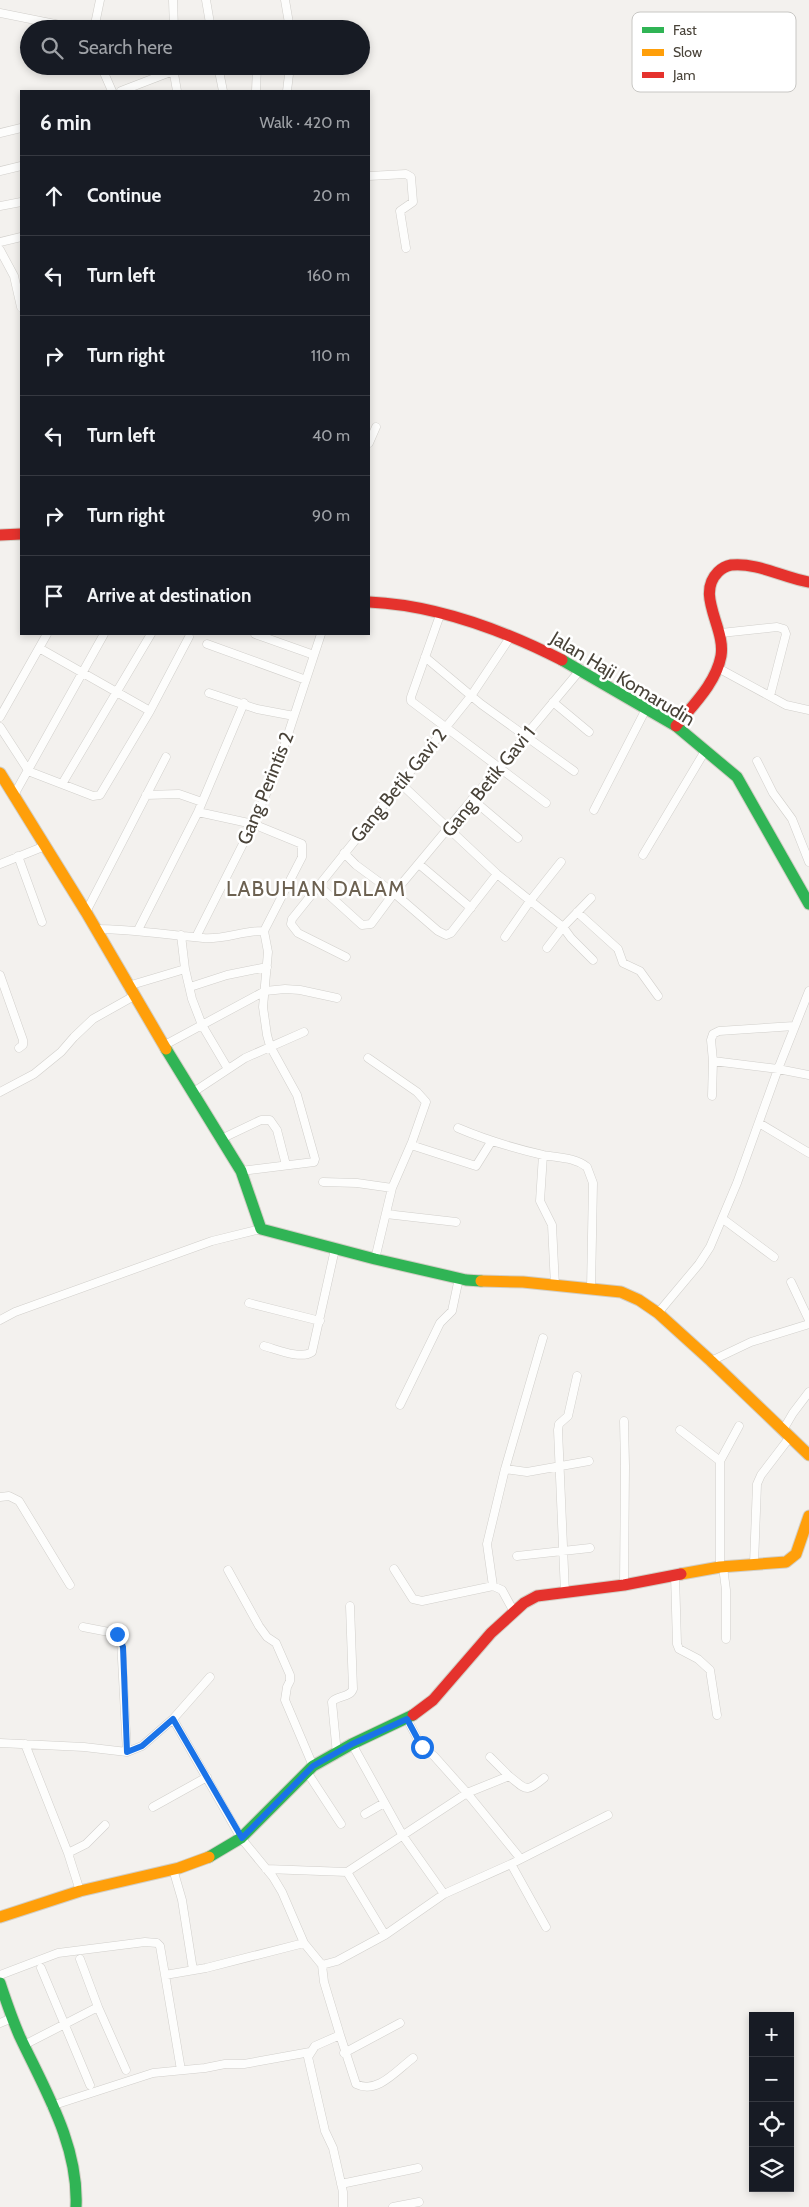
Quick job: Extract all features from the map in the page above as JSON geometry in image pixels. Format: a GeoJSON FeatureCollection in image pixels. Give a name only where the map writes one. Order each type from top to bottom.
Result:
{"type":"FeatureCollection","features":[{"type":"Feature","properties":{"kind":"street"},"geometry":{"type":"LineString","coordinates":[[96,20],[100,0]]}},
{"type":"Feature","properties":{"kind":"street"},"geometry":{"type":"LineString","coordinates":[[173,0],[174,20]]}},
{"type":"Feature","properties":{"kind":"street"},"geometry":{"type":"LineString","coordinates":[[206,0],[209,20]]}},
{"type":"Feature","properties":{"kind":"street"},"geometry":{"type":"LineString","coordinates":[[285,0],[288,20]]}},
{"type":"Feature","properties":{"kind":"street"},"geometry":{"type":"LineString","coordinates":[[0,13],[35,20]]}},
{"type":"Feature","properties":{"kind":"street"},"geometry":{"type":"LineString","coordinates":[[105,75],[112,90]]}},
{"type":"Feature","properties":{"kind":"street"},"geometry":{"type":"LineString","coordinates":[[123,90],[159,75]]}},
{"type":"Feature","properties":{"kind":"street"},"geometry":{"type":"LineString","coordinates":[[174,75],[178,90]]}},
{"type":"Feature","properties":{"kind":"street"},"geometry":{"type":"LineString","coordinates":[[220,75],[223,90]]}},
{"type":"Feature","properties":{"kind":"street"},"geometry":{"type":"LineString","coordinates":[[256,90],[257,75]]}},
{"type":"Feature","properties":{"kind":"street"},"geometry":{"type":"LineString","coordinates":[[287,90],[289,75]]}},
{"type":"Feature","properties":{"kind":"street"},"geometry":{"type":"LineString","coordinates":[[0,133],[20,128]]}},
{"type":"Feature","properties":{"kind":"street"},"geometry":{"type":"LineString","coordinates":[[0,171],[20,166]]}},
{"type":"Feature","properties":{"kind":"street"},"geometry":{"type":"LineString","coordinates":[[370,176],[406,174],[411,177],[413,202],[400,211],[406,248]]}},
{"type":"Feature","properties":{"kind":"street"},"geometry":{"type":"LineString","coordinates":[[0,206],[20,202]]}},
{"type":"Feature","properties":{"kind":"street"},"geometry":{"type":"LineString","coordinates":[[0,242],[20,237]]}},
{"type":"Feature","properties":{"kind":"street"},"geometry":{"type":"LineString","coordinates":[[0,250],[18,275],[20,296]]}},
{"type":"Feature","properties":{"kind":"street"},"geometry":{"type":"LineString","coordinates":[[370,441],[376,427]]}},
{"type":"Feature","properties":{"kind":"street"},"geometry":{"type":"LineString","coordinates":[[0,535],[20,534]]}},
{"type":"Feature","properties":{"kind":"street"},"geometry":{"type":"LineString","coordinates":[[676,726],[718,668],[723,644],[721,633],[708,598],[710,579],[724,567],[730,565],[809,582]]}},
{"type":"Feature","properties":{"kind":"street","name":"Jalan Haji Komarudin"},"geometry":{"type":"LineString","coordinates":[[370,602],[395,603],[467,620],[511,636],[580,669],[676,726],[737,777],[809,904]]}},
{"type":"Feature","properties":{"kind":"street"},"geometry":{"type":"LineString","coordinates":[[440,614],[411,701],[546,803]]}},
{"type":"Feature","properties":{"kind":"street"},"geometry":{"type":"LineString","coordinates":[[721,633],[778,627],[784,629],[786,634],[770,696]]}},
{"type":"Feature","properties":{"kind":"street"},"geometry":{"type":"LineString","coordinates":[[0,717],[46,635]]}},
{"type":"Feature","properties":{"kind":"street"},"geometry":{"type":"LineString","coordinates":[[14,795],[103,635]]}},
{"type":"Feature","properties":{"kind":"street"},"geometry":{"type":"LineString","coordinates":[[62,784],[150,635]]}},
{"type":"Feature","properties":{"kind":"street"},"geometry":{"type":"LineString","coordinates":[[258,635],[314,655]]}},
{"type":"Feature","properties":{"kind":"street","name":"Gang Perintis 2"},"geometry":{"type":"LineString","coordinates":[[196,937],[253,824],[276,771],[321,635]]}},
{"type":"Feature","properties":{"kind":"street","name":"Gang Betik Gavi 2"},"geometry":{"type":"LineString","coordinates":[[346,957],[298,933],[293,927],[292,919],[471,696],[511,636]]}},
{"type":"Feature","properties":{"kind":"street"},"geometry":{"type":"LineString","coordinates":[[0,727],[28,771],[93,796],[100,795],[150,711],[189,638]]}},
{"type":"Feature","properties":{"kind":"street"},"geometry":{"type":"LineString","coordinates":[[207,644],[306,680]]}},
{"type":"Feature","properties":{"kind":"street"},"geometry":{"type":"LineString","coordinates":[[39,648],[150,711]]}},
{"type":"Feature","properties":{"kind":"street"},"geometry":{"type":"LineString","coordinates":[[425,657],[471,696],[574,771]]}},
{"type":"Feature","properties":{"kind":"street"},"geometry":{"type":"LineString","coordinates":[[718,668],[786,705],[809,710]]}},
{"type":"Feature","properties":{"kind":"street","name":"Gang Betik Gavi 1"},"geometry":{"type":"LineString","coordinates":[[319,886],[364,926],[371,924],[394,893],[580,669]]}},
{"type":"Feature","properties":{"kind":"street"},"geometry":{"type":"LineString","coordinates":[[210,693],[257,709],[294,716]]}},
{"type":"Feature","properties":{"kind":"street"},"geometry":{"type":"LineString","coordinates":[[553,702],[588,732]]}},
{"type":"Feature","properties":{"kind":"street"},"geometry":{"type":"LineString","coordinates":[[138,930],[198,812],[244,703]]}},
{"type":"Feature","properties":{"kind":"street"},"geometry":{"type":"LineString","coordinates":[[594,810],[646,709]]}},
{"type":"Feature","properties":{"kind":"street"},"geometry":{"type":"LineString","coordinates":[[643,855],[705,751]]}},
{"type":"Feature","properties":{"kind":"street"},"geometry":{"type":"LineString","coordinates":[[86,912],[166,757]]}},
{"type":"Feature","properties":{"kind":"street"},"geometry":{"type":"LineString","coordinates":[[757,761],[773,793],[792,818],[809,862]]}},
{"type":"Feature","properties":{"kind":"street"},"geometry":{"type":"LineString","coordinates":[[0,773],[86,912],[163,1046],[241,1171],[249,1189],[261,1229]]}},
{"type":"Feature","properties":{"kind":"street"},"geometry":{"type":"LineString","coordinates":[[400,783],[497,874],[563,927],[593,960]]}},
{"type":"Feature","properties":{"kind":"street"},"geometry":{"type":"LineString","coordinates":[[146,795],[179,794],[202,802]]}},
{"type":"Feature","properties":{"kind":"street"},"geometry":{"type":"LineString","coordinates":[[472,799],[518,838]]}},
{"type":"Feature","properties":{"kind":"street"},"geometry":{"type":"LineString","coordinates":[[198,812],[253,824],[302,844],[303,850],[302,857],[264,930],[268,944],[263,1007],[270,1046],[297,1095],[316,1159],[314,1162],[241,1171]]}},
{"type":"Feature","properties":{"kind":"street"},"geometry":{"type":"LineString","coordinates":[[0,864],[45,846]]}},
{"type":"Feature","properties":{"kind":"street"},"geometry":{"type":"LineString","coordinates":[[344,853],[356,865],[394,893],[438,932],[446,935],[451,933],[497,874]]}},
{"type":"Feature","properties":{"kind":"street"},"geometry":{"type":"LineString","coordinates":[[18,856],[42,922]]}},
{"type":"Feature","properties":{"kind":"street"},"geometry":{"type":"LineString","coordinates":[[505,937],[530,901],[561,862]]}},
{"type":"Feature","properties":{"kind":"street"},"geometry":{"type":"LineString","coordinates":[[420,864],[470,908]]}},
{"type":"Feature","properties":{"kind":"street"},"geometry":{"type":"LineString","coordinates":[[547,948],[563,927],[591,898]]}},
{"type":"Feature","properties":{"kind":"street"},"geometry":{"type":"LineString","coordinates":[[577,912],[618,949],[623,963],[640,971],[658,996]]}},
{"type":"Feature","properties":{"kind":"street"},"geometry":{"type":"LineString","coordinates":[[95,929],[138,930],[222,938],[264,930]]}},
{"type":"Feature","properties":{"kind":"street"},"geometry":{"type":"LineString","coordinates":[[181,935],[185,969],[192,999],[202,1025],[228,1069]]}},
{"type":"Feature","properties":{"kind":"street"},"geometry":{"type":"LineString","coordinates":[[190,988],[227,975],[267,967]]}},
{"type":"Feature","properties":{"kind":"street"},"geometry":{"type":"LineString","coordinates":[[128,986],[185,969]]}},
{"type":"Feature","properties":{"kind":"street"},"geometry":{"type":"LineString","coordinates":[[0,975],[23,1040],[23,1045],[19,1048]]}},
{"type":"Feature","properties":{"kind":"street"},"geometry":{"type":"LineString","coordinates":[[163,1046],[265,991],[300,990],[338,998]]}},
{"type":"Feature","properties":{"kind":"street"},"geometry":{"type":"LineString","coordinates":[[658,1313],[699,1264],[710,1247],[723,1219],[778,1068],[809,991]]}},
{"type":"Feature","properties":{"kind":"street"},"geometry":{"type":"LineString","coordinates":[[0,1092],[34,1074],[62,1052],[74,1037],[93,1019],[134,996]]}},
{"type":"Feature","properties":{"kind":"street"},"geometry":{"type":"LineString","coordinates":[[712,1096],[713,1061],[711,1040],[713,1034],[719,1031],[794,1026]]}},
{"type":"Feature","properties":{"kind":"street"},"geometry":{"type":"LineString","coordinates":[[192,1092],[245,1058],[304,1032]]}},
{"type":"Feature","properties":{"kind":"street"},"geometry":{"type":"LineString","coordinates":[[368,1058],[425,1099],[425,1107],[411,1145],[392,1188],[375,1259]]}},
{"type":"Feature","properties":{"kind":"street"},"geometry":{"type":"LineString","coordinates":[[713,1061],[778,1068],[809,1075]]}},
{"type":"Feature","properties":{"kind":"street"},"geometry":{"type":"LineString","coordinates":[[221,1139],[261,1120],[270,1120],[276,1130],[286,1165]]}},
{"type":"Feature","properties":{"kind":"street"},"geometry":{"type":"LineString","coordinates":[[759,1123],[809,1153]]}},
{"type":"Feature","properties":{"kind":"street"},"geometry":{"type":"LineString","coordinates":[[458,1128],[491,1142],[543,1155],[574,1160],[582,1163],[590,1172],[593,1196],[590,1289]]}},
{"type":"Feature","properties":{"kind":"street"},"geometry":{"type":"LineString","coordinates":[[411,1145],[476,1166],[491,1142]]}},
{"type":"Feature","properties":{"kind":"street"},"geometry":{"type":"LineString","coordinates":[[543,1155],[540,1201],[552,1225],[555,1286]]}},
{"type":"Feature","properties":{"kind":"street"},"geometry":{"type":"LineString","coordinates":[[323,1182],[357,1183],[392,1188]]}},
{"type":"Feature","properties":{"kind":"street"},"geometry":{"type":"LineString","coordinates":[[386,1214],[456,1222]]}},
{"type":"Feature","properties":{"kind":"street"},"geometry":{"type":"LineString","coordinates":[[723,1219],[774,1258]]}},
{"type":"Feature","properties":{"kind":"street"},"geometry":{"type":"LineString","coordinates":[[0,1320],[14,1312],[212,1241],[261,1229],[375,1259],[459,1278],[621,1292],[639,1300],[658,1313],[809,1455]]}},
{"type":"Feature","properties":{"kind":"street"},"geometry":{"type":"LineString","coordinates":[[264,1346],[290,1353],[309,1354],[314,1349],[335,1249]]}},
{"type":"Feature","properties":{"kind":"street"},"geometry":{"type":"LineString","coordinates":[[400,1405],[440,1324],[452,1311],[459,1278]]}},
{"type":"Feature","properties":{"kind":"street"},"geometry":{"type":"LineString","coordinates":[[791,1282],[809,1320]]}},
{"type":"Feature","properties":{"kind":"street"},"geometry":{"type":"LineString","coordinates":[[248,1303],[320,1321]]}},
{"type":"Feature","properties":{"kind":"street"},"geometry":{"type":"LineString","coordinates":[[711,1361],[751,1342],[809,1324]]}},
{"type":"Feature","properties":{"kind":"street"},"geometry":{"type":"LineString","coordinates":[[493,1586],[487,1544],[505,1469],[542,1338]]}},
{"type":"Feature","properties":{"kind":"street"},"geometry":{"type":"LineString","coordinates":[[566,1593],[558,1424],[568,1416],[576,1376]]}},
{"type":"Feature","properties":{"kind":"street"},"geometry":{"type":"LineString","coordinates":[[754,1564],[757,1484],[809,1392]]}},
{"type":"Feature","properties":{"kind":"street"},"geometry":{"type":"LineString","coordinates":[[624,1422],[624,1585]]}},
{"type":"Feature","properties":{"kind":"street"},"geometry":{"type":"LineString","coordinates":[[726,1639],[726,1590],[721,1567],[720,1461],[739,1426]]}},
{"type":"Feature","properties":{"kind":"street"},"geometry":{"type":"LineString","coordinates":[[680,1430],[720,1461]]}},
{"type":"Feature","properties":{"kind":"street"},"geometry":{"type":"LineString","coordinates":[[505,1469],[526,1472],[588,1461]]}},
{"type":"Feature","properties":{"kind":"street"},"geometry":{"type":"LineString","coordinates":[[0,1497],[9,1496],[19,1501],[70,1585]]}},
{"type":"Feature","properties":{"kind":"street"},"geometry":{"type":"LineString","coordinates":[[0,1917],[80,1891],[173,1869],[209,1857],[242,1838],[310,1769],[352,1744],[407,1719],[433,1700],[491,1632],[524,1603],[538,1596],[624,1585],[721,1567],[792,1559],[796,1554],[809,1516]]}},
{"type":"Feature","properties":{"kind":"street"},"geometry":{"type":"LineString","coordinates":[[517,1556],[590,1548]]}},
{"type":"Feature","properties":{"kind":"street"},"geometry":{"type":"LineString","coordinates":[[228,1570],[259,1626],[267,1637],[276,1642],[287,1667],[290,1681],[285,1700],[310,1769],[341,1824]]}},
{"type":"Feature","properties":{"kind":"street"},"geometry":{"type":"LineString","coordinates":[[394,1570],[413,1600],[422,1601],[493,1586],[502,1590],[514,1612]]}},
{"type":"Feature","properties":{"kind":"street"},"geometry":{"type":"LineString","coordinates":[[675,1575],[678,1649],[698,1659],[710,1670],[717,1716]]}},
{"type":"Feature","properties":{"kind":"street"},"geometry":{"type":"LineString","coordinates":[[337,1754],[332,1702],[334,1699],[349,1694],[353,1689],[350,1606]]}},
{"type":"Feature","properties":{"kind":"street"},"geometry":{"type":"LineString","coordinates":[[83,1627],[114,1633],[121,1640],[127,1752]]}},
{"type":"Feature","properties":{"kind":"street"},"geometry":{"type":"LineString","coordinates":[[0,1743],[127,1752],[142,1746],[173,1719],[210,1677]]}},
{"type":"Feature","properties":{"kind":"street"},"geometry":{"type":"LineString","coordinates":[[173,1719],[242,1838],[282,1892],[304,1943],[322,1965],[324,1982],[344,2052],[356,2084],[362,2087],[376,2086],[413,2058]]}},
{"type":"Feature","properties":{"kind":"street"},"geometry":{"type":"LineString","coordinates":[[407,1719],[422,1747],[434,1756],[467,1793],[520,1858]]}},
{"type":"Feature","properties":{"kind":"street"},"geometry":{"type":"LineString","coordinates":[[25,1744],[68,1854],[80,1891]]}},
{"type":"Feature","properties":{"kind":"street"},"geometry":{"type":"LineString","coordinates":[[352,1744],[403,1836],[444,1894]]}},
{"type":"Feature","properties":{"kind":"street"},"geometry":{"type":"LineString","coordinates":[[490,1757],[522,1789],[526,1789],[544,1778]]}},
{"type":"Feature","properties":{"kind":"street"},"geometry":{"type":"LineString","coordinates":[[266,1869],[347,1872],[467,1793],[509,1776]]}},
{"type":"Feature","properties":{"kind":"street"},"geometry":{"type":"LineString","coordinates":[[153,1807],[207,1777]]}},
{"type":"Feature","properties":{"kind":"street"},"geometry":{"type":"LineString","coordinates":[[365,1814],[384,1803]]}},
{"type":"Feature","properties":{"kind":"street"},"geometry":{"type":"LineString","coordinates":[[322,1965],[337,1961],[384,1935],[444,1894],[510,1864],[608,1815]]}},
{"type":"Feature","properties":{"kind":"street"},"geometry":{"type":"LineString","coordinates":[[68,1854],[86,1844],[105,1826]]}},
{"type":"Feature","properties":{"kind":"street"},"geometry":{"type":"LineString","coordinates":[[510,1864],[546,1927]]}},
{"type":"Feature","properties":{"kind":"street"},"geometry":{"type":"LineString","coordinates":[[173,1869],[182,1900],[194,1970]]}},
{"type":"Feature","properties":{"kind":"street"},"geometry":{"type":"LineString","coordinates":[[347,1872],[384,1935]]}},
{"type":"Feature","properties":{"kind":"street"},"geometry":{"type":"LineString","coordinates":[[0,1976],[58,1953],[157,1943],[162,1950],[164,1976],[181,2070]]}},
{"type":"Feature","properties":{"kind":"street"},"geometry":{"type":"LineString","coordinates":[[164,1976],[304,1943]]}},
{"type":"Feature","properties":{"kind":"street"},"geometry":{"type":"LineString","coordinates":[[80,1959],[98,2007],[126,2070]]}},
{"type":"Feature","properties":{"kind":"street"},"geometry":{"type":"LineString","coordinates":[[40,1968],[90,2085]]}},
{"type":"Feature","properties":{"kind":"street"},"geometry":{"type":"LineString","coordinates":[[0,1983],[12,2018],[26,2044],[72,2155],[78,2192],[76,2207]]}},
{"type":"Feature","properties":{"kind":"street"},"geometry":{"type":"LineString","coordinates":[[26,2044],[98,2007]]}},
{"type":"Feature","properties":{"kind":"street"},"geometry":{"type":"LineString","coordinates":[[0,2023],[12,2018]]}},
{"type":"Feature","properties":{"kind":"street"},"geometry":{"type":"LineString","coordinates":[[344,2052],[400,2024]]}},
{"type":"Feature","properties":{"kind":"street"},"geometry":{"type":"LineString","coordinates":[[340,2035],[315,2046],[308,2057],[325,2131],[333,2148],[341,2184],[343,2207]]}},
{"type":"Feature","properties":{"kind":"street"},"geometry":{"type":"LineString","coordinates":[[51,2106],[153,2073],[225,2064],[244,2064],[310,2052]]}},
{"type":"Feature","properties":{"kind":"street"},"geometry":{"type":"LineString","coordinates":[[341,2184],[418,2168]]}},
{"type":"Feature","properties":{"kind":"street"},"geometry":{"type":"LineString","coordinates":[[393,2207],[419,2202]]}},
{"type":"Feature","properties":{"kind":"traffic: fast"},"geometry":{"type":"LineString","coordinates":[[562,660],[676,726],[737,777],[809,904]]}},
{"type":"Feature","properties":{"kind":"traffic: fast"},"geometry":{"type":"LineString","coordinates":[[166,1049],[241,1171],[261,1229],[375,1259],[466,1280],[481,1281]]}},
{"type":"Feature","properties":{"kind":"traffic: fast"},"geometry":{"type":"LineString","coordinates":[[209,1857],[241,1838],[313,1766],[352,1744],[413,1715]]}},
{"type":"Feature","properties":{"kind":"traffic: fast"},"geometry":{"type":"LineString","coordinates":[[0,1983],[17,2030],[59,2119],[72,2162],[76,2207]]}},
{"type":"Feature","properties":{"kind":"traffic: slow"},"geometry":{"type":"LineString","coordinates":[[0,773],[86,912],[166,1049]]}},
{"type":"Feature","properties":{"kind":"traffic: slow"},"geometry":{"type":"LineString","coordinates":[[481,1281],[523,1282],[621,1292],[639,1300],[658,1313],[711,1361],[809,1455]]}},
{"type":"Feature","properties":{"kind":"traffic: slow"},"geometry":{"type":"LineString","coordinates":[[681,1574],[720,1567],[786,1562],[796,1554],[809,1516]]}},
{"type":"Feature","properties":{"kind":"traffic: slow"},"geometry":{"type":"LineString","coordinates":[[0,1917],[80,1891],[179,1868],[209,1857]]}},
{"type":"Feature","properties":{"kind":"traffic: jam"},"geometry":{"type":"LineString","coordinates":[[0,535],[20,534]]}},
{"type":"Feature","properties":{"kind":"traffic: jam"},"geometry":{"type":"LineString","coordinates":[[676,726],[709,684],[721,656],[719,634],[709,591],[712,581],[718,572],[729,565],[751,566],[809,582]]}},
{"type":"Feature","properties":{"kind":"traffic: jam"},"geometry":{"type":"LineString","coordinates":[[370,602],[419,608],[468,621],[493,629],[562,660]]}},
{"type":"Feature","properties":{"kind":"traffic: jam"},"geometry":{"type":"LineString","coordinates":[[413,1715],[433,1700],[491,1633],[524,1603],[537,1596],[624,1585],[681,1574]]}},
{"type":"Feature","properties":{"kind":"district","name":"LABUHAN DALAM"},"geometry":{"type":"Point","coordinates":[316,889]}},
{"type":"Feature","properties":{"kind":"route"},"geometry":{"type":"LineString","coordinates":[[117,1634],[123,1647],[127,1752],[142,1746],[173,1719],[242,1838],[313,1766],[352,1744],[407,1719],[422,1747]]}}]}
